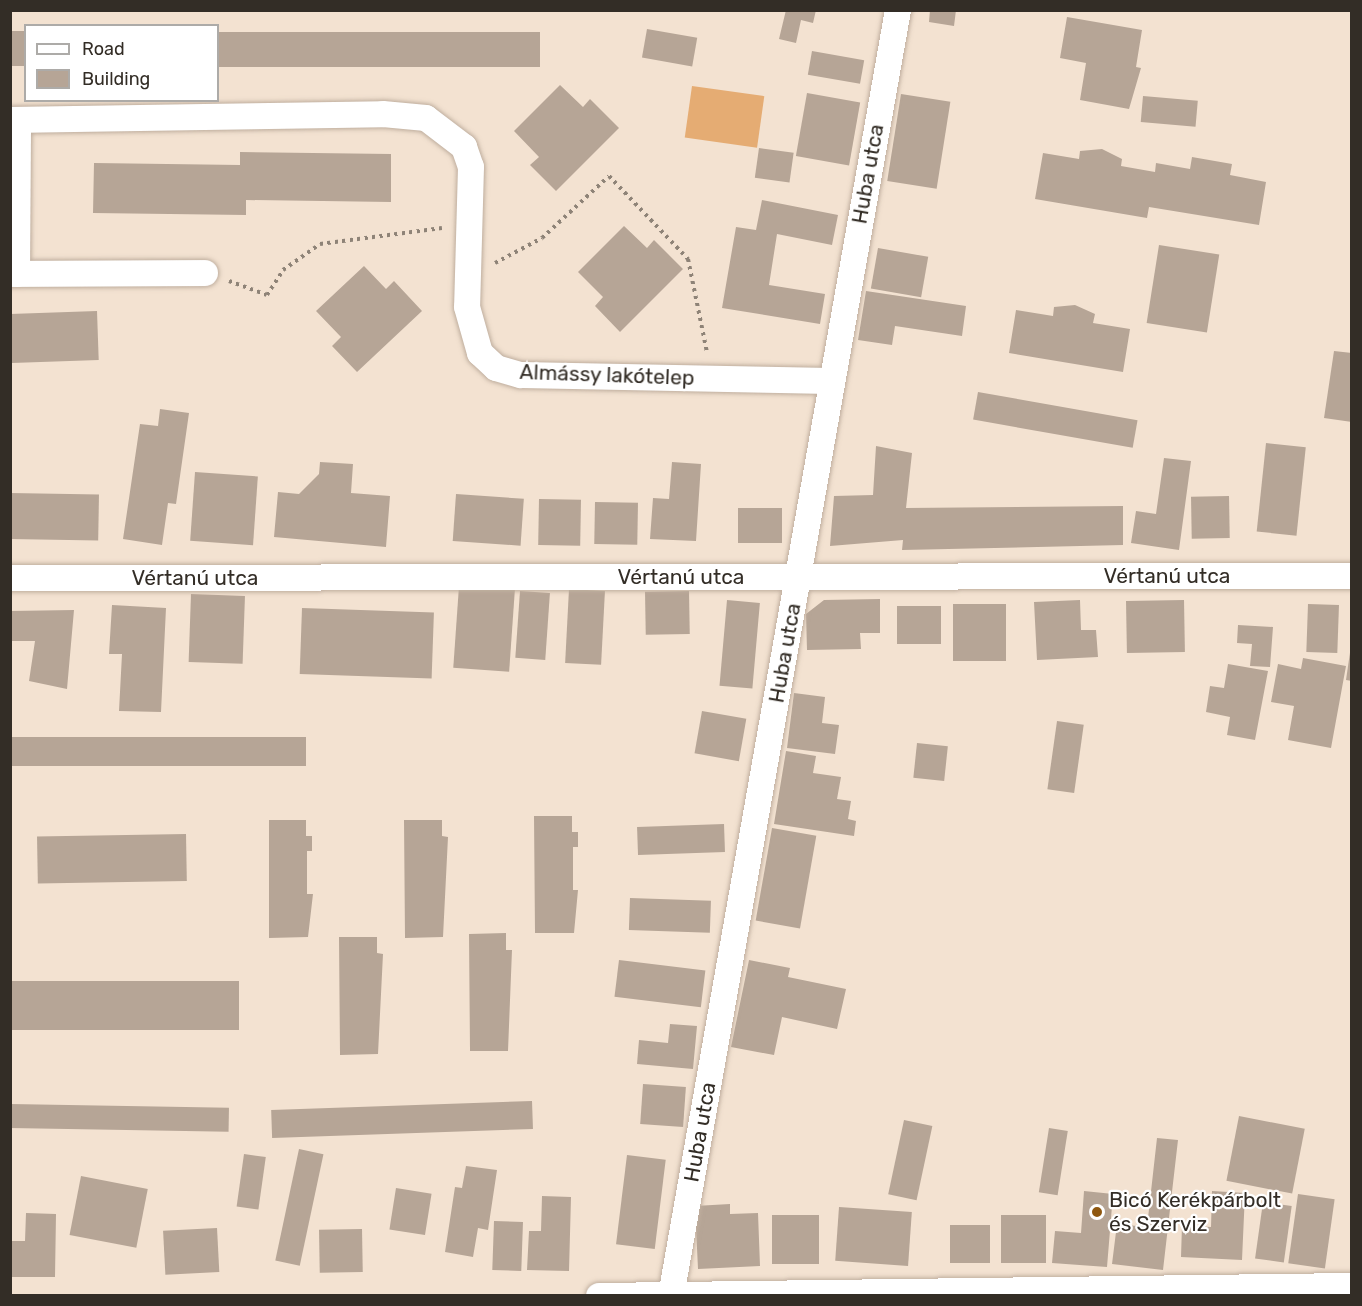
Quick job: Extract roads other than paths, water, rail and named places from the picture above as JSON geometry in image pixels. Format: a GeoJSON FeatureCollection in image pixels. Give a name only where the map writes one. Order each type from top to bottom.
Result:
{"type":"FeatureCollection","features":[{"type":"Feature","properties":{"kind":"street","name":"Huba utca"},"geometry":{"type":"LineString","coordinates":[[671,1295],[799,577],[830,381],[898,10]]}},
{"type":"Feature","properties":{"kind":"street","name":"Almássy lakótelep"},"geometry":{"type":"LineString","coordinates":[[205,273],[14,274],[14,120],[383,114],[426,118],[464,147],[471,167],[470,331],[480,353],[496,368],[521,375],[830,381]]}},
{"type":"Feature","properties":{"kind":"street","name":"Vértanú utca"},"geometry":{"type":"LineString","coordinates":[[10,578],[1352,576]]}},
{"type":"Feature","properties":{"kind":"street"},"geometry":{"type":"LineString","coordinates":[[599,1296],[1352,1286]]}},
{"type":"Feature","properties":{"kind":"place","name":"Bicó Kerékpárbolt és Szerviz"},"geometry":{"type":"Point","coordinates":[1097,1212]}}]}
